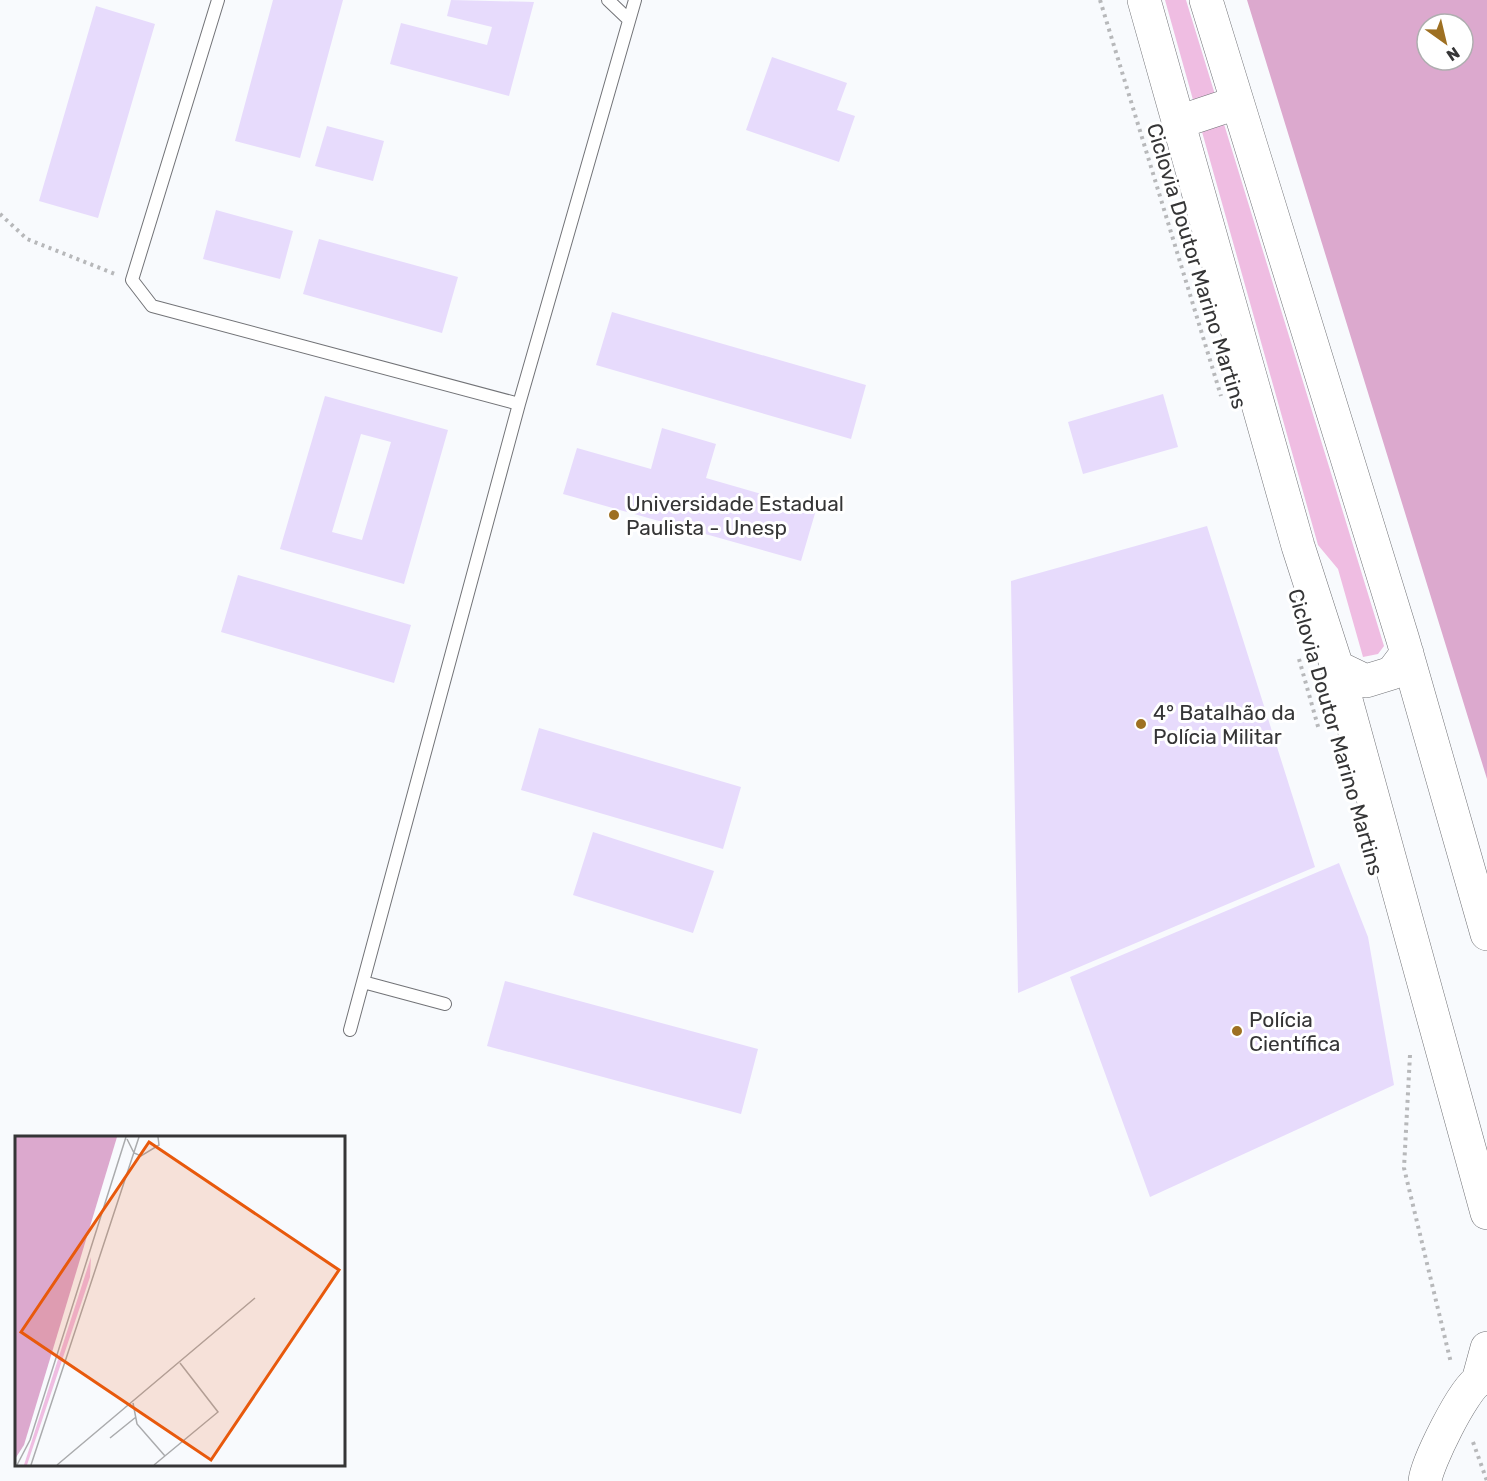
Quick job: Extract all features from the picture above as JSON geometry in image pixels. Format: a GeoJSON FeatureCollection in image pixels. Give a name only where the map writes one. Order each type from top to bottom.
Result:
{"type":"FeatureCollection","features":[{"type":"Feature","properties":{"kind":"main road"},"geometry":{"type":"LineString","coordinates":[[1144,0],[1298,546],[1337,667],[1487,1213]]}},
{"type":"Feature","properties":{"kind":"main road"},"geometry":{"type":"LineString","coordinates":[[1206,0],[1407,653],[1487,934]]}},
{"type":"Feature","properties":{"kind":"main road"},"geometry":{"type":"LineString","coordinates":[[1179,122],[1236,103]]}},
{"type":"Feature","properties":{"kind":"main road"},"geometry":{"type":"LineString","coordinates":[[1337,667],[1366,681],[1392,673],[1407,653]]}},
{"type":"Feature","properties":{"kind":"main road"},"geometry":{"type":"LineString","coordinates":[[1425,1481],[1426,1469],[1475,1388],[1487,1348]]}},
{"type":"Feature","properties":{"kind":"lane"},"geometry":{"type":"LineString","coordinates":[[218,0],[132,280],[152,306],[519,404]]}},
{"type":"Feature","properties":{"kind":"lane"},"geometry":{"type":"LineString","coordinates":[[608,0],[629,20]]}},
{"type":"Feature","properties":{"kind":"lane"},"geometry":{"type":"LineString","coordinates":[[350,1030],[519,404],[635,0]]}},
{"type":"Feature","properties":{"kind":"lane"},"geometry":{"type":"LineString","coordinates":[[363,982],[445,1004]]}},
{"type":"Feature","properties":{"kind":"path","name":"Ciclovia Doutor Marino Martins"},"geometry":{"type":"LineString","coordinates":[[1100,0],[1222,400]]}},
{"type":"Feature","properties":{"kind":"path"},"geometry":{"type":"LineString","coordinates":[[0,214],[27,239],[132,280]]}},
{"type":"Feature","properties":{"kind":"path","name":"Ciclovia Doutor Marino Martins"},"geometry":{"type":"LineString","coordinates":[[1297,651],[1323,742]]}},
{"type":"Feature","properties":{"kind":"path"},"geometry":{"type":"LineString","coordinates":[[1410,1048],[1404,1168],[1475,1388],[1487,1481]]}},
{"type":"Feature","properties":{"kind":"shaded area"},"geometry":{"type":"Polygon","coordinates":[[[1165,0],[1186,0],[1384,646],[1378,654],[1363,657],[1338,569],[1318,545],[1165,0]]]}},
{"type":"Feature","properties":{"kind":"shaded area"},"geometry":{"type":"Polygon","coordinates":[[[1247,0],[1487,0],[1487,779],[1247,0]]]}},
{"type":"Feature","properties":{"kind":"building"},"geometry":{"type":"Polygon","coordinates":[[[273,0],[343,0],[300,158],[235,141],[273,0]]]}},
{"type":"Feature","properties":{"kind":"building"},"geometry":{"type":"Polygon","coordinates":[[[451,0],[534,2],[509,96],[390,64],[401,23],[487,45],[492,27],[447,16],[451,0]]]}},
{"type":"Feature","properties":{"kind":"building"},"geometry":{"type":"Polygon","coordinates":[[[96,6],[155,24],[98,218],[39,201],[96,6]]]}},
{"type":"Feature","properties":{"kind":"building"},"geometry":{"type":"Polygon","coordinates":[[[772,57],[847,83],[837,110],[855,116],[839,162],[746,130],[772,57]]]}},
{"type":"Feature","properties":{"kind":"building"},"geometry":{"type":"Polygon","coordinates":[[[327,126],[384,141],[373,181],[315,166],[327,126]]]}},
{"type":"Feature","properties":{"kind":"building"},"geometry":{"type":"Polygon","coordinates":[[[216,210],[293,231],[280,279],[203,259],[216,210]]]}},
{"type":"Feature","properties":{"kind":"building"},"geometry":{"type":"Polygon","coordinates":[[[319,239],[458,277],[442,333],[303,294],[319,239]]]}},
{"type":"Feature","properties":{"kind":"building"},"geometry":{"type":"Polygon","coordinates":[[[612,312],[866,385],[851,439],[596,365],[612,312]]]}},
{"type":"Feature","properties":{"kind":"building"},"geometry":{"type":"Polygon","coordinates":[[[1163,394],[1178,447],[1083,474],[1068,422],[1163,394]]]}},
{"type":"Feature","properties":{"kind":"building"},"geometry":{"type":"Polygon","coordinates":[[[325,396],[448,430],[404,584],[280,549],[325,396]],[[361,434],[332,532],[362,540],[391,442],[361,434]]]}},
{"type":"Feature","properties":{"kind":"building"},"geometry":{"type":"Polygon","coordinates":[[[662,428],[716,444],[706,478],[816,510],[801,561],[563,494],[577,448],[651,469],[662,428]]]}},
{"type":"Feature","properties":{"kind":"building","name":"4° Batalhão da Polícia Militar"},"geometry":{"type":"Polygon","coordinates":[[[1207,526],[1315,867],[1018,993],[1011,581],[1207,526]]]}},
{"type":"Feature","properties":{"kind":"building"},"geometry":{"type":"Polygon","coordinates":[[[238,575],[411,625],[394,683],[221,632],[238,575]]]}},
{"type":"Feature","properties":{"kind":"building"},"geometry":{"type":"Polygon","coordinates":[[[539,728],[741,787],[723,849],[521,790],[539,728]]]}},
{"type":"Feature","properties":{"kind":"building"},"geometry":{"type":"Polygon","coordinates":[[[593,832],[714,871],[693,933],[573,895],[593,832]]]}},
{"type":"Feature","properties":{"kind":"building","name":"Polícia Científica"},"geometry":{"type":"Polygon","coordinates":[[[1339,863],[1368,937],[1394,1085],[1150,1197],[1070,977],[1339,863]]]}},
{"type":"Feature","properties":{"kind":"building"},"geometry":{"type":"Polygon","coordinates":[[[505,981],[758,1049],[741,1114],[487,1046],[505,981]]]}},
{"type":"Feature","properties":{"kind":"place","name":"Universidade Estadual Paulista - Unesp"},"geometry":{"type":"Point","coordinates":[614,515]}},
{"type":"Feature","properties":{"kind":"place","name":"4° Batalhão da Polícia Militar"},"geometry":{"type":"Point","coordinates":[1141,724]}},
{"type":"Feature","properties":{"kind":"place","name":"Polícia Científica"},"geometry":{"type":"Point","coordinates":[1237,1031]}}]}
